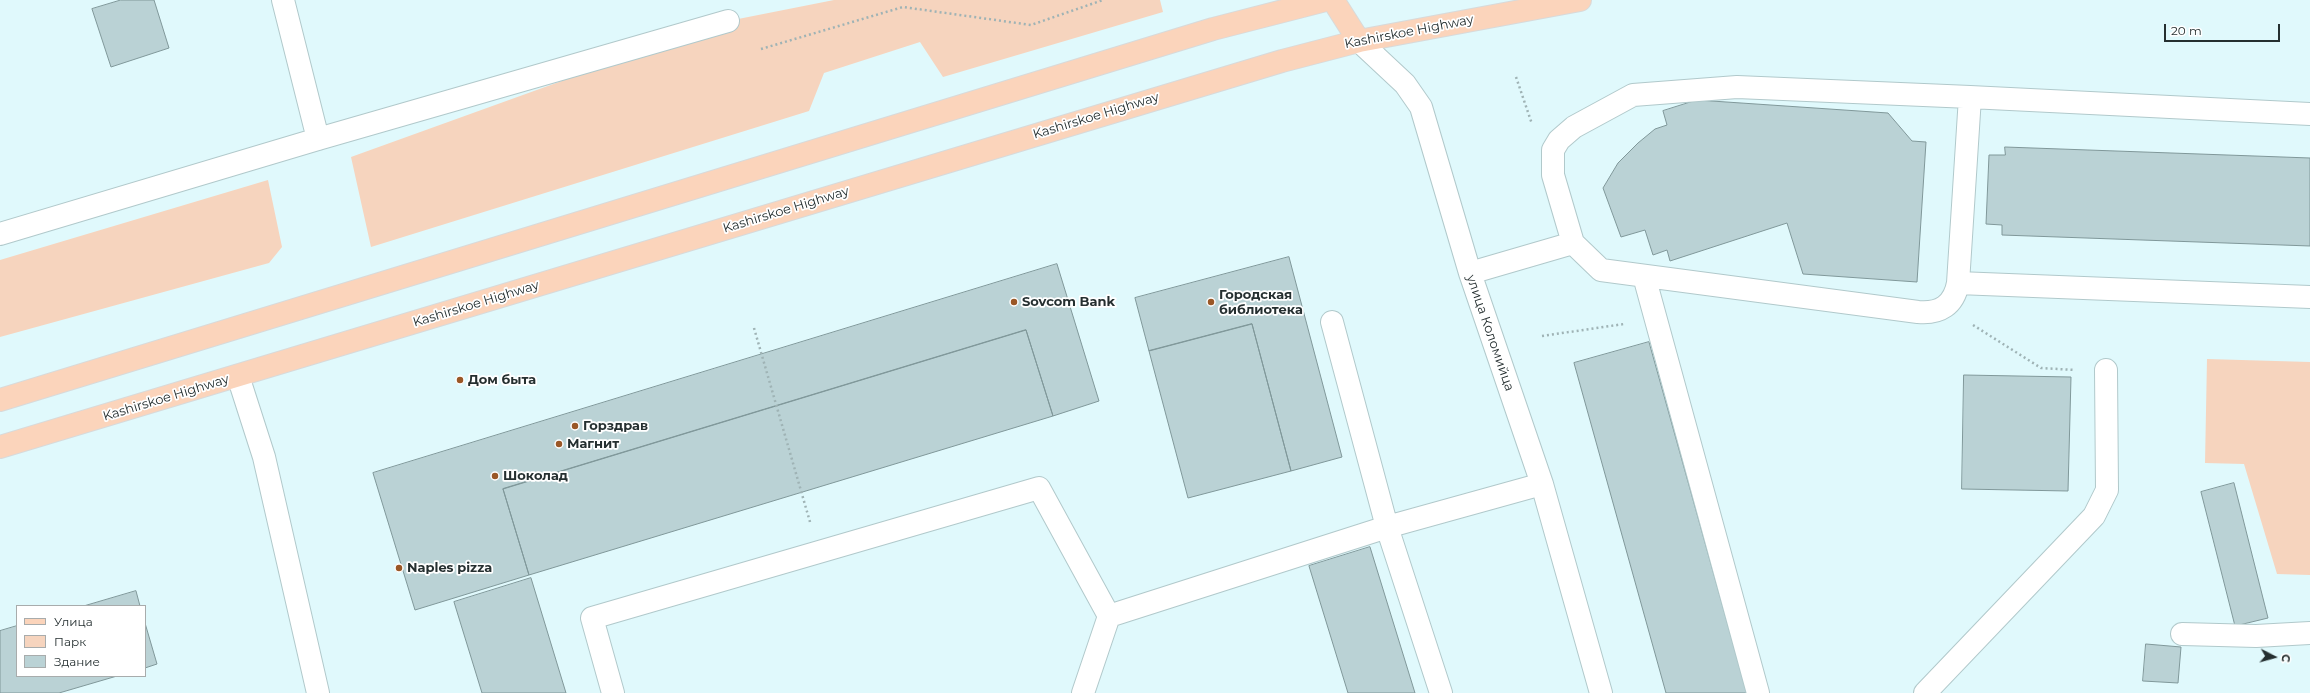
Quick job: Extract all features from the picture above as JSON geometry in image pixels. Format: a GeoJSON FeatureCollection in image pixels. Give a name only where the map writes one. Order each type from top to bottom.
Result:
{"type":"FeatureCollection","features":[{"type":"Feature","properties":{"kind":"main road"},"geometry":{"type":"LineString","coordinates":[[0,400],[1213,29],[1326,0]]}},
{"type":"Feature","properties":{"kind":"main road","name":"улица Коломийца"},"geometry":{"type":"LineString","coordinates":[[1333,0],[1359,41]]}},
{"type":"Feature","properties":{"kind":"main road","name":"Kashirskoe Highway"},"geometry":{"type":"LineString","coordinates":[[0,447],[1227,76],[1359,41],[1580,0]]}},
{"type":"Feature","properties":{"kind":"street"},"geometry":{"type":"LineString","coordinates":[[283,0],[318,139]]}},
{"type":"Feature","properties":{"kind":"street"},"geometry":{"type":"LineString","coordinates":[[0,234],[318,139],[728,21]]}},
{"type":"Feature","properties":{"kind":"street","name":"улица Коломийца"},"geometry":{"type":"LineString","coordinates":[[1359,41],[1405,84],[1421,107],[1470,273],[1542,484],[1601,693]]}},
{"type":"Feature","properties":{"kind":"street"},"geometry":{"type":"LineString","coordinates":[[1970,97],[1958,283],[1954,297],[1945,307],[1934,312],[1918,312],[1601,270],[1573,243],[1553,174],[1553,150],[1559,140],[1574,127],[1633,95],[1737,87],[1970,97],[2310,114]]}},
{"type":"Feature","properties":{"kind":"street"},"geometry":{"type":"LineString","coordinates":[[1470,273],[1573,243]]}},
{"type":"Feature","properties":{"kind":"street"},"geometry":{"type":"LineString","coordinates":[[1644,276],[1758,693]]}},
{"type":"Feature","properties":{"kind":"street"},"geometry":{"type":"LineString","coordinates":[[1958,283],[2310,298]]}},
{"type":"Feature","properties":{"kind":"street"},"geometry":{"type":"LineString","coordinates":[[1332,322],[1387,527],[1441,693]]}},
{"type":"Feature","properties":{"kind":"street"},"geometry":{"type":"LineString","coordinates":[[1925,693],[2094,516],[2099,508],[2107,490],[2106,370]]}},
{"type":"Feature","properties":{"kind":"street"},"geometry":{"type":"LineString","coordinates":[[238,376],[264,456],[316,692]]}},
{"type":"Feature","properties":{"kind":"street"},"geometry":{"type":"LineString","coordinates":[[1109,616],[1387,527],[1542,484]]}},
{"type":"Feature","properties":{"kind":"street"},"geometry":{"type":"LineString","coordinates":[[614,693],[592,618],[1039,488],[1109,616],[1082,693]]}},
{"type":"Feature","properties":{"kind":"street"},"geometry":{"type":"LineString","coordinates":[[2182,634],[2254,629],[2310,634]]}},
{"type":"Feature","properties":{"kind":"path"},"geometry":{"type":"LineString","coordinates":[[761,49],[903,7],[1031,25],[1103,0]]}},
{"type":"Feature","properties":{"kind":"path"},"geometry":{"type":"LineString","coordinates":[[1516,77],[1532,125],[1553,150]]}},
{"type":"Feature","properties":{"kind":"path"},"geometry":{"type":"LineString","coordinates":[[1945,307],[2041,368],[2106,370]]}},
{"type":"Feature","properties":{"kind":"path"},"geometry":{"type":"LineString","coordinates":[[1542,336],[1655,320]]}},
{"type":"Feature","properties":{"kind":"path"},"geometry":{"type":"LineString","coordinates":[[754,328],[819,552]]}},
{"type":"Feature","properties":{"kind":"green space"},"geometry":{"type":"Polygon","coordinates":[[[834,0],[1160,0],[1163,12],[943,77],[920,42],[824,73],[809,111],[371,247],[351,157],[728,21],[834,0]]]}},
{"type":"Feature","properties":{"kind":"green space"},"geometry":{"type":"Polygon","coordinates":[[[268,180],[282,247],[269,263],[0,337],[0,260],[268,180]]]}},
{"type":"Feature","properties":{"kind":"green space"},"geometry":{"type":"Polygon","coordinates":[[[2207,359],[2310,362],[2310,575],[2277,574],[2244,464],[2205,463],[2207,359]]]}},
{"type":"Feature","properties":{"kind":"building"},"geometry":{"type":"Polygon","coordinates":[[[121,0],[154,0],[169,48],[111,67],[92,9],[121,0]]]}},
{"type":"Feature","properties":{"kind":"building"},"geometry":{"type":"Polygon","coordinates":[[[1697,100],[1888,113],[1912,141],[1926,142],[1917,282],[1803,274],[1787,223],[1670,261],[1667,250],[1653,255],[1645,230],[1621,237],[1603,188],[1618,163],[1638,143],[1655,129],[1667,125],[1663,111],[1697,100]]]}},
{"type":"Feature","properties":{"kind":"building"},"geometry":{"type":"Polygon","coordinates":[[[2005,147],[2310,158],[2310,246],[2002,235],[2002,225],[1986,224],[1989,155],[2005,155],[2005,147]]]}},
{"type":"Feature","properties":{"kind":"building"},"geometry":{"type":"Polygon","coordinates":[[[1289,257],[1342,457],[1291,471],[1252,324],[1149,351],[1135,298],[1289,257]]]}},
{"type":"Feature","properties":{"kind":"building","name":"Магнит"},"geometry":{"type":"Polygon","coordinates":[[[1057,264],[1099,401],[1053,416],[1026,330],[503,489],[529,575],[415,610],[373,473],[1057,264]]]}},
{"type":"Feature","properties":{"kind":"building"},"geometry":{"type":"Polygon","coordinates":[[[1252,324],[1291,471],[1188,498],[1149,351],[1252,324]]]}},
{"type":"Feature","properties":{"kind":"building"},"geometry":{"type":"Polygon","coordinates":[[[1026,330],[1053,416],[529,575],[503,489],[1026,330]]]}},
{"type":"Feature","properties":{"kind":"building"},"geometry":{"type":"Polygon","coordinates":[[[1649,342],[1747,693],[1666,693],[1574,363],[1649,342]]]}},
{"type":"Feature","properties":{"kind":"building"},"geometry":{"type":"Polygon","coordinates":[[[1964,375],[2071,377],[2068,491],[1962,489],[1964,375]]]}},
{"type":"Feature","properties":{"kind":"building"},"geometry":{"type":"Polygon","coordinates":[[[2234,483],[2268,618],[2235,626],[2201,492],[2234,483]]]}},
{"type":"Feature","properties":{"kind":"building"},"geometry":{"type":"Polygon","coordinates":[[[1370,547],[1415,693],[1348,693],[1309,566],[1370,547]]]}},
{"type":"Feature","properties":{"kind":"building"},"geometry":{"type":"Polygon","coordinates":[[[531,578],[566,693],[482,693],[454,602],[531,578]]]}},
{"type":"Feature","properties":{"kind":"building"},"geometry":{"type":"Polygon","coordinates":[[[136,591],[140,605],[87,605],[136,591]]]}},
{"type":"Feature","properties":{"kind":"building"},"geometry":{"type":"Polygon","coordinates":[[[16,626],[16,677],[114,677],[59,693],[0,693],[0,631],[16,626]]]}},
{"type":"Feature","properties":{"kind":"building"},"geometry":{"type":"Polygon","coordinates":[[[146,626],[157,664],[146,668],[146,626]]]}},
{"type":"Feature","properties":{"kind":"building"},"geometry":{"type":"Polygon","coordinates":[[[2146,644],[2181,647],[2178,683],[2143,681],[2146,644]]]}},
{"type":"Feature","properties":{"kind":"place","name":"Sovcom Bank"},"geometry":{"type":"Point","coordinates":[1014,302]}},
{"type":"Feature","properties":{"kind":"place","name":"Городская библиотека"},"geometry":{"type":"Point","coordinates":[1211,302]}},
{"type":"Feature","properties":{"kind":"place","name":"Дом быта"},"geometry":{"type":"Point","coordinates":[460,380]}},
{"type":"Feature","properties":{"kind":"place","name":"Горздрав"},"geometry":{"type":"Point","coordinates":[575,426]}},
{"type":"Feature","properties":{"kind":"place","name":"Магнит"},"geometry":{"type":"Point","coordinates":[559,444]}},
{"type":"Feature","properties":{"kind":"place","name":"Шоколад"},"geometry":{"type":"Point","coordinates":[495,476]}},
{"type":"Feature","properties":{"kind":"place","name":"Naples pizza"},"geometry":{"type":"Point","coordinates":[399,568]}}]}
